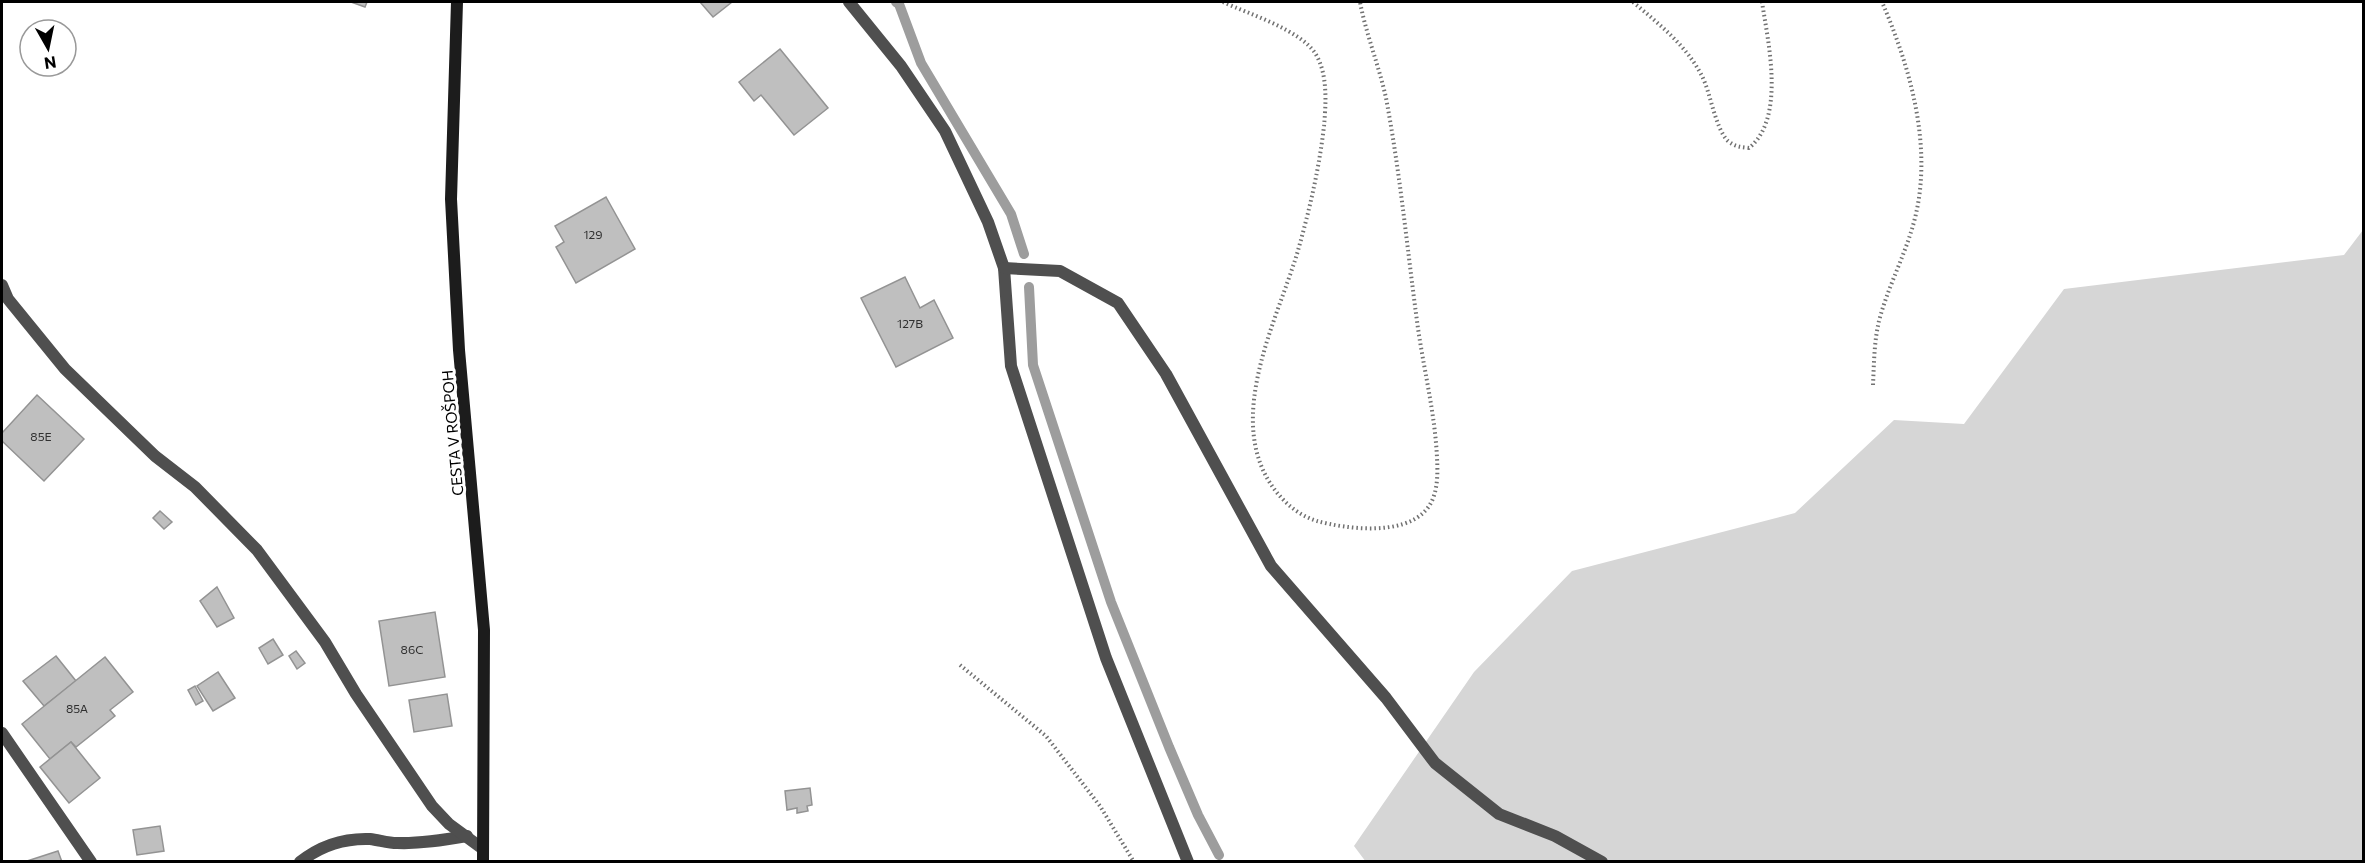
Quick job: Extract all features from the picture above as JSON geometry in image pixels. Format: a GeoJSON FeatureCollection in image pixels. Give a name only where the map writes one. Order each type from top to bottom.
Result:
{"type":"FeatureCollection","features":[{"type":"Feature","properties":{"kind":"street","name":"CESTA V ROŠPOH"},"geometry":{"type":"LineString","coordinates":[[457,2],[451,199],[459,350],[484,630],[483,855]]}},
{"type":"Feature","properties":{"kind":"street"},"geometry":{"type":"LineString","coordinates":[[849,2],[900,66],[945,131],[988,222],[1004,268],[1011,366],[1106,658],[1188,861]]}},
{"type":"Feature","properties":{"kind":"street"},"geometry":{"type":"LineString","coordinates":[[1004,268],[1060,271],[1118,303],[1166,374],[1271,567],[1386,699],[1435,764],[1499,814],[1556,836],[1602,861]]}},
{"type":"Feature","properties":{"kind":"street"},"geometry":{"type":"LineString","coordinates":[[2,285],[8,299],[65,369],[155,456],[195,487],[257,550],[325,642],[432,806],[449,824],[467,836],[483,855]]}},
{"type":"Feature","properties":{"kind":"street"},"geometry":{"type":"LineString","coordinates":[[2,733],[91,861]]}},
{"type":"Feature","properties":{"kind":"street"},"geometry":{"type":"LineString","coordinates":[[300,861],[328,845],[350,840],[370,839],[396,843],[467,836]]}},
{"type":"Feature","properties":{"kind":"path"},"geometry":{"type":"LineString","coordinates":[[1223,2],[1300,37],[1316,54],[1323,76],[1326,102],[1313,195],[1261,363],[1253,409],[1255,442],[1264,472],[1281,499],[1309,518],[1340,527],[1376,529],[1403,524],[1425,511],[1437,489],[1437,457],[1396,156],[1385,95],[1360,2]]}},
{"type":"Feature","properties":{"kind":"path"},"geometry":{"type":"LineString","coordinates":[[1633,2],[1671,35],[1689,55],[1702,78],[1727,140],[1737,147],[1749,148],[1760,140],[1768,117],[1772,80],[1762,2]]}},
{"type":"Feature","properties":{"kind":"path"},"geometry":{"type":"LineString","coordinates":[[1873,385],[1878,323],[1915,218],[1920,184],[1920,146],[1916,109],[1894,29],[1882,2]]}},
{"type":"Feature","properties":{"kind":"path"},"geometry":{"type":"LineString","coordinates":[[960,665],[1046,736],[1100,806],[1134,861]]}},
{"type":"Feature","properties":{"kind":"shaded area"},"geometry":{"type":"Polygon","coordinates":[[[2363,230],[2363,861],[1366,862],[1354,846],[1474,672],[1572,571],[1795,513],[1894,420],[1964,424],[2064,289],[2344,255],[2363,230]]]}},
{"type":"Feature","properties":{"kind":"building"},"geometry":{"type":"Polygon","coordinates":[[[351,2],[367,2],[365,7],[351,2]]]}},
{"type":"Feature","properties":{"kind":"building"},"geometry":{"type":"Polygon","coordinates":[[[700,2],[732,2],[713,17],[700,2]]]}},
{"type":"Feature","properties":{"kind":"building"},"geometry":{"type":"Polygon","coordinates":[[[780,49],[828,108],[794,135],[761,95],[754,101],[739,82],[780,49]]]}},
{"type":"Feature","properties":{"kind":"building"},"geometry":{"type":"Polygon","coordinates":[[[606,197],[635,249],[576,283],[556,247],[564,242],[555,226],[606,197]]]}},
{"type":"Feature","properties":{"kind":"building"},"geometry":{"type":"Polygon","coordinates":[[[905,277],[920,308],[934,300],[953,338],[896,367],[861,298],[905,277]]]}},
{"type":"Feature","properties":{"kind":"building"},"geometry":{"type":"Polygon","coordinates":[[[37,395],[84,439],[44,481],[2,441],[2,433],[37,395]]]}},
{"type":"Feature","properties":{"kind":"building"},"geometry":{"type":"Polygon","coordinates":[[[160,511],[172,522],[164,529],[153,518],[160,511]]]}},
{"type":"Feature","properties":{"kind":"building"},"geometry":{"type":"Polygon","coordinates":[[[217,587],[234,618],[217,627],[200,601],[217,587]]]}},
{"type":"Feature","properties":{"kind":"building"},"geometry":{"type":"Polygon","coordinates":[[[435,612],[445,677],[389,686],[379,621],[435,612]]]}},
{"type":"Feature","properties":{"kind":"building"},"geometry":{"type":"Polygon","coordinates":[[[273,639],[283,655],[268,664],[259,648],[273,639]]]}},
{"type":"Feature","properties":{"kind":"building"},"geometry":{"type":"Polygon","coordinates":[[[296,651],[305,663],[297,669],[289,656],[296,651]]]}},
{"type":"Feature","properties":{"kind":"building"},"geometry":{"type":"Polygon","coordinates":[[[56,656],[76,681],[44,706],[23,681],[56,656]]]}},
{"type":"Feature","properties":{"kind":"building"},"geometry":{"type":"Polygon","coordinates":[[[105,657],[133,692],[110,710],[115,716],[76,747],[71,742],[50,759],[22,724],[105,657]]]}},
{"type":"Feature","properties":{"kind":"building"},"geometry":{"type":"Polygon","coordinates":[[[218,672],[235,698],[213,711],[197,686],[218,672]]]}},
{"type":"Feature","properties":{"kind":"building"},"geometry":{"type":"Polygon","coordinates":[[[195,686],[203,701],[196,705],[188,690],[195,686]]]}},
{"type":"Feature","properties":{"kind":"building"},"geometry":{"type":"Polygon","coordinates":[[[447,694],[452,726],[414,732],[409,700],[447,694]]]}},
{"type":"Feature","properties":{"kind":"building"},"geometry":{"type":"Polygon","coordinates":[[[71,742],[100,778],[69,803],[40,767],[71,742]]]}},
{"type":"Feature","properties":{"kind":"building"},"geometry":{"type":"Polygon","coordinates":[[[810,788],[812,805],[807,806],[808,811],[797,813],[797,808],[787,810],[785,791],[810,788]]]}},
{"type":"Feature","properties":{"kind":"building"},"geometry":{"type":"Polygon","coordinates":[[[160,826],[164,851],[137,855],[133,830],[160,826]]]}},
{"type":"Feature","properties":{"kind":"building"},"geometry":{"type":"Polygon","coordinates":[[[58,851],[62,862],[24,862],[58,851]]]}},
{"type":"Feature","properties":{"kind":"waterway"},"geometry":{"type":"LineString","coordinates":[[896,2],[899,4],[921,63],[1011,214],[1024,254]]}},
{"type":"Feature","properties":{"kind":"waterway"},"geometry":{"type":"LineString","coordinates":[[1029,287],[1033,365],[1111,602],[1198,815],[1219,855]]}}]}
